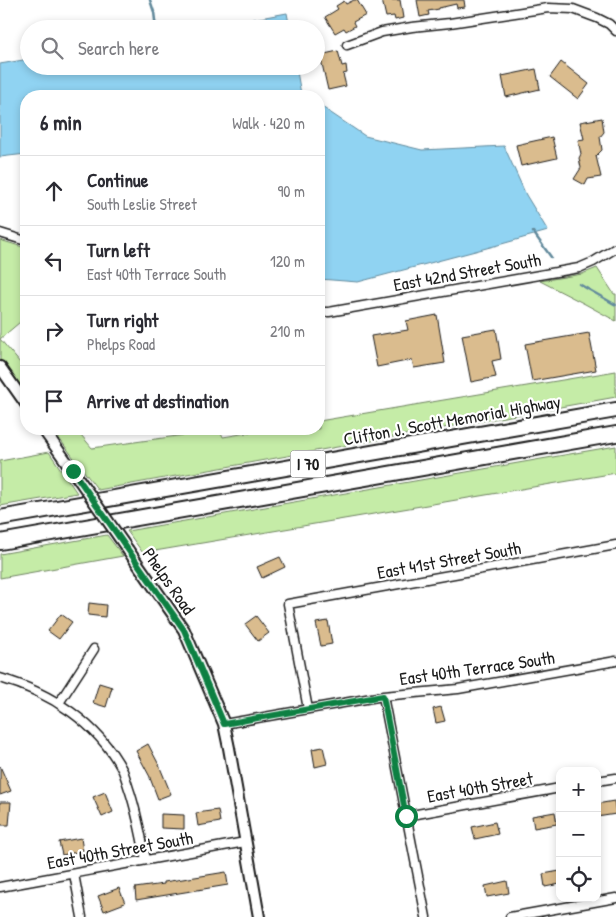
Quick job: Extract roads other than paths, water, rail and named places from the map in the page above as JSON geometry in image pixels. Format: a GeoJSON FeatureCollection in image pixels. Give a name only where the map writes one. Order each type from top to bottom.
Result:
{"type":"FeatureCollection","features":[{"type":"Feature","properties":{"kind":"highway","name":"Clifton J. Scott Memorial Highway"},"geometry":{"type":"LineString","coordinates":[[0,518],[616,410]]}},
{"type":"Feature","properties":{"kind":"highway","name":"I 70"},"geometry":{"type":"LineString","coordinates":[[0,542],[616,434]]}},
{"type":"Feature","properties":{"kind":"street"},"geometry":{"type":"LineString","coordinates":[[347,45],[382,32],[450,24],[548,8],[573,9],[609,24],[616,31]]}},
{"type":"Feature","properties":{"kind":"street"},"geometry":{"type":"LineString","coordinates":[[0,233],[20,238]]}},
{"type":"Feature","properties":{"kind":"street","name":"East 42nd Street South"},"geometry":{"type":"LineString","coordinates":[[325,312],[579,268],[616,248]]}},
{"type":"Feature","properties":{"kind":"street"},"geometry":{"type":"LineString","coordinates":[[0,367],[20,395]]}},
{"type":"Feature","properties":{"kind":"street","name":"Phelps Road"},"geometry":{"type":"LineString","coordinates":[[47,435],[184,630],[224,724],[230,748],[259,917]]}},
{"type":"Feature","properties":{"kind":"street","name":"East 41st Street South"},"geometry":{"type":"LineString","coordinates":[[308,709],[288,604],[616,545]]}},
{"type":"Feature","properties":{"kind":"street"},"geometry":{"type":"LineString","coordinates":[[59,703],[94,649]]}},
{"type":"Feature","properties":{"kind":"street","name":"East 40th Terrace South"},"geometry":{"type":"LineString","coordinates":[[224,724],[383,696],[458,689],[616,661]]}},
{"type":"Feature","properties":{"kind":"street"},"geometry":{"type":"LineString","coordinates":[[0,678],[21,684],[46,695],[79,717],[98,736],[123,772],[138,817],[146,860]]}},
{"type":"Feature","properties":{"kind":"street"},"geometry":{"type":"LineString","coordinates":[[383,696],[426,917]]}},
{"type":"Feature","properties":{"kind":"street"},"geometry":{"type":"LineString","coordinates":[[601,780],[616,778]]}},
{"type":"Feature","properties":{"kind":"street","name":"East 40th Street"},"geometry":{"type":"LineString","coordinates":[[406,816],[556,789]]}},
{"type":"Feature","properties":{"kind":"street","name":"East 40th Street South"},"geometry":{"type":"LineString","coordinates":[[0,887],[246,842]]}},
{"type":"Feature","properties":{"kind":"street"},"geometry":{"type":"LineString","coordinates":[[74,874],[82,917]]}},
{"type":"Feature","properties":{"kind":"street"},"geometry":{"type":"LineString","coordinates":[[510,917],[616,898]]}},
{"type":"Feature","properties":{"kind":"water"},"geometry":{"type":"Polygon","coordinates":[[[287,13],[288,20],[249,20],[287,13]]]}},
{"type":"Feature","properties":{"kind":"water"},"geometry":{"type":"Polygon","coordinates":[[[20,61],[20,75],[298,75],[300,90],[20,90],[20,155],[0,157],[0,64],[20,61]]]}},
{"type":"Feature","properties":{"kind":"water"},"geometry":{"type":"Polygon","coordinates":[[[325,109],[365,136],[422,150],[504,146],[526,195],[548,231],[358,282],[325,279],[325,109]]]}},
{"type":"Feature","properties":{"kind":"waterway"},"geometry":{"type":"LineString","coordinates":[[150,0],[155,20]]}},
{"type":"Feature","properties":{"kind":"waterway"},"geometry":{"type":"LineString","coordinates":[[533,232],[551,257]]}},
{"type":"Feature","properties":{"kind":"waterway"},"geometry":{"type":"LineString","coordinates":[[579,284],[616,305]]}}]}
